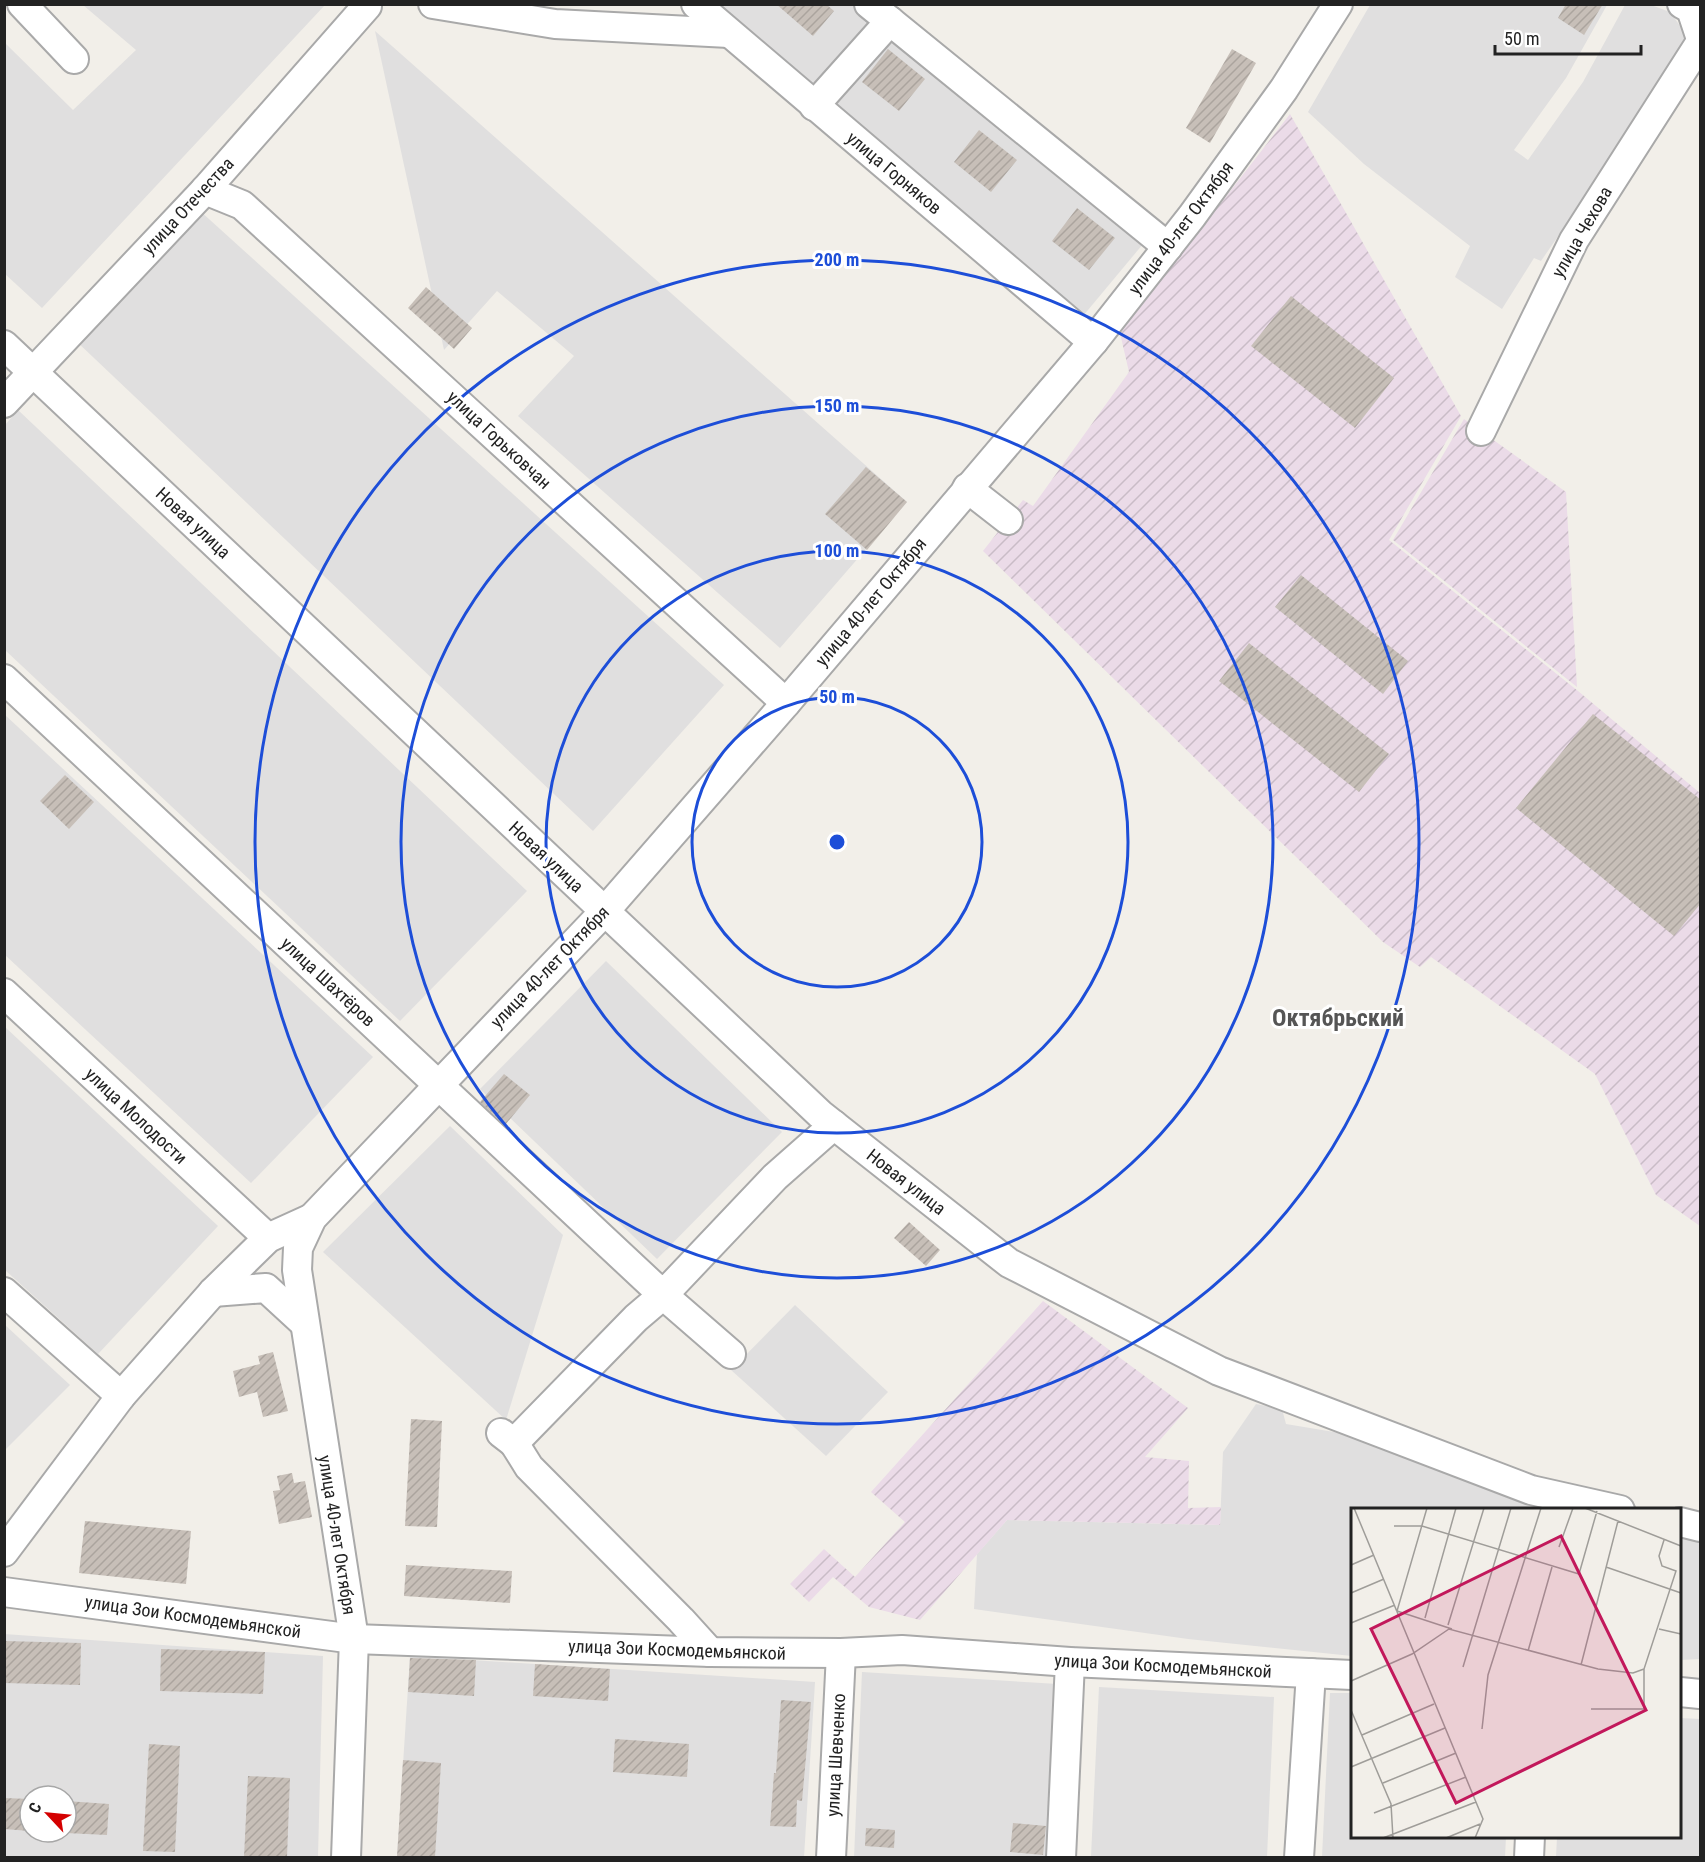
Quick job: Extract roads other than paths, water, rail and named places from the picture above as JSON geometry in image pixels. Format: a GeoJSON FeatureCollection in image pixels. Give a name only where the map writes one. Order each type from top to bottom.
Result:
{"type":"FeatureCollection","features":[{"type":"Feature","properties":{"kind":"street"},"geometry":{"type":"LineString","coordinates":[[22,4],[74,59]]}},
{"type":"Feature","properties":{"kind":"street"},"geometry":{"type":"LineString","coordinates":[[433,4],[555,24],[729,33]]}},
{"type":"Feature","properties":{"kind":"street","name":"улица Горняков"},"geometry":{"type":"LineString","coordinates":[[696,4],[1092,342]]}},
{"type":"Feature","properties":{"kind":"street","name":"улица 40-лет Октября"},"geometry":{"type":"LineString","coordinates":[[346,1857],[354,1638],[303,1322],[297,1270],[298,1248],[312,1218],[604,912],[786,703],[1092,342],[1168,247],[1284,89],[1338,4]]}},
{"type":"Feature","properties":{"kind":"street"},"geometry":{"type":"LineString","coordinates":[[1682,4],[1691,9],[1701,36]]}},
{"type":"Feature","properties":{"kind":"street","name":"улица Отечества"},"geometry":{"type":"LineString","coordinates":[[4,403],[205,190],[370,5]]}},
{"type":"Feature","properties":{"kind":"street"},"geometry":{"type":"LineString","coordinates":[[814,106],[880,13],[1168,247]]}},
{"type":"Feature","properties":{"kind":"street","name":"улица Чехова"},"geometry":{"type":"LineString","coordinates":[[1481,431],[1574,240],[1701,43]]}},
{"type":"Feature","properties":{"kind":"street","name":"улица Горьковчан"},"geometry":{"type":"LineString","coordinates":[[205,190],[242,205],[786,703]]}},
{"type":"Feature","properties":{"kind":"street","name":"Новая улица"},"geometry":{"type":"LineString","coordinates":[[4,345],[604,912],[834,1125],[1009,1263],[1219,1371],[1531,1490],[1615,1508]]}},
{"type":"Feature","properties":{"kind":"street"},"geometry":{"type":"LineString","coordinates":[[967,488],[1008,520]]}},
{"type":"Feature","properties":{"kind":"street","name":"улица Шахтёров"},"geometry":{"type":"LineString","coordinates":[[4,679],[657,1289],[731,1353]]}},
{"type":"Feature","properties":{"kind":"street","name":"улица Молодости"},"geometry":{"type":"LineString","coordinates":[[4,993],[268,1238]]}},
{"type":"Feature","properties":{"kind":"street"},"geometry":{"type":"LineString","coordinates":[[710,1653],[681,1620],[529,1467],[507,1438],[636,1318],[657,1289],[834,1125]]}},
{"type":"Feature","properties":{"kind":"street","name":"улица 40-лет Октября"},"geometry":{"type":"LineString","coordinates":[[4,1552],[121,1396],[213,1292],[268,1238],[312,1218]]}},
{"type":"Feature","properties":{"kind":"street"},"geometry":{"type":"LineString","coordinates":[[213,1292],[266,1288],[303,1322]]}},
{"type":"Feature","properties":{"kind":"street"},"geometry":{"type":"LineString","coordinates":[[4,1292],[121,1396]]}},
{"type":"Feature","properties":{"kind":"street"},"geometry":{"type":"LineString","coordinates":[[1681,1522],[1701,1527]]}},
{"type":"Feature","properties":{"kind":"street","name":"улица Зои Космодемьянской"},"geometry":{"type":"LineString","coordinates":[[4,1592],[354,1638],[710,1653],[841,1653],[902,1650],[1070,1662],[1351,1675]]}},
{"type":"Feature","properties":{"kind":"street","name":"улица Шевченко"},"geometry":{"type":"LineString","coordinates":[[831,1857],[841,1653]]}},
{"type":"Feature","properties":{"kind":"street"},"geometry":{"type":"LineString","coordinates":[[1061,1857],[1070,1662]]}},
{"type":"Feature","properties":{"kind":"street"},"geometry":{"type":"LineString","coordinates":[[1299,1857],[1311,1673]]}},
{"type":"Feature","properties":{"kind":"street"},"geometry":{"type":"LineString","coordinates":[[1681,1692],[1701,1694]]}},
{"type":"Feature","properties":{"kind":"street"},"geometry":{"type":"LineString","coordinates":[[1529,1857],[1530,1838]]}},
{"type":"Feature","properties":{"kind":"district","name":"Октябрьский"},"geometry":{"type":"Point","coordinates":[1338,1018]}}]}
